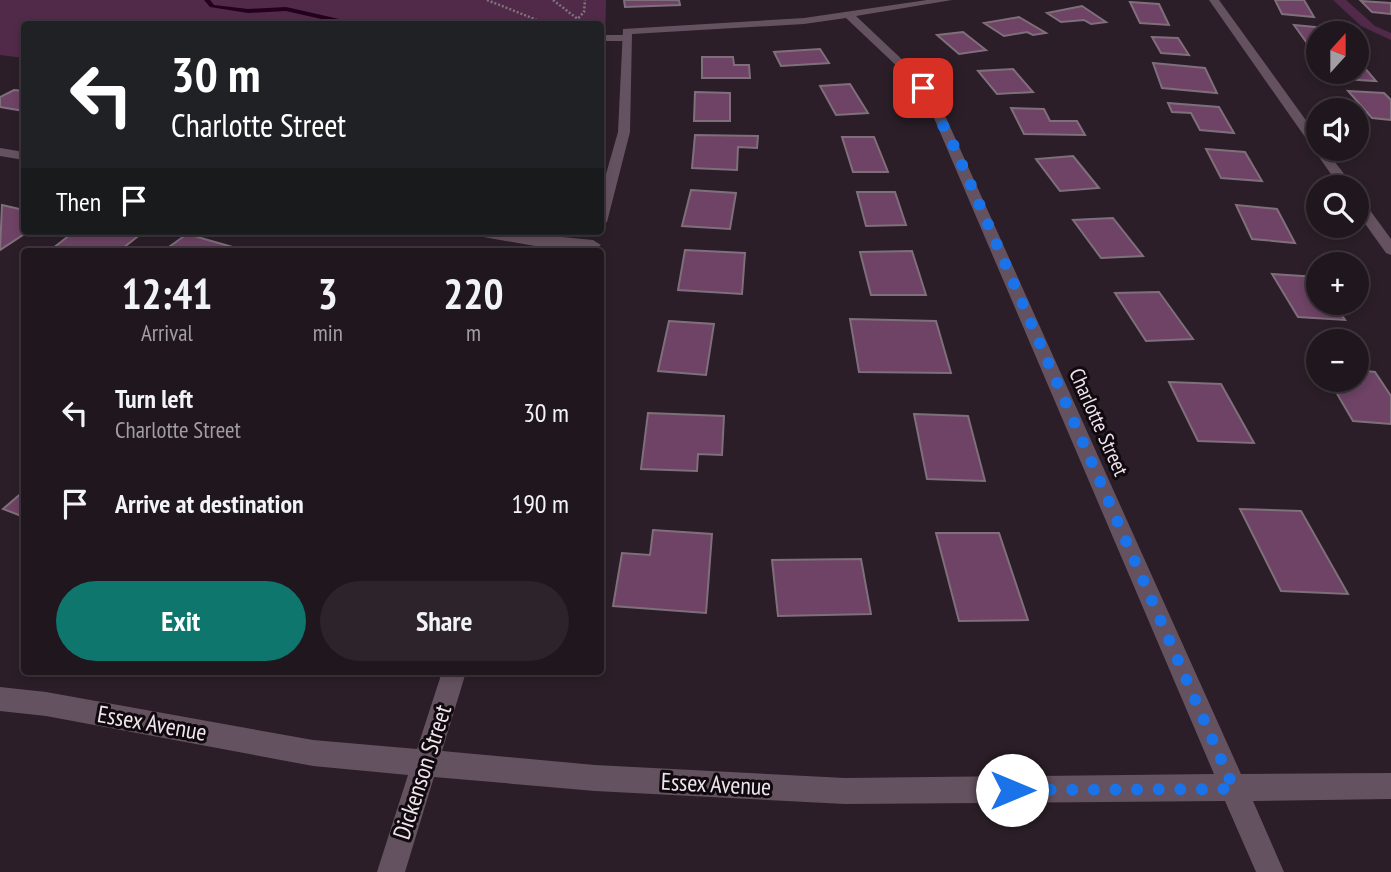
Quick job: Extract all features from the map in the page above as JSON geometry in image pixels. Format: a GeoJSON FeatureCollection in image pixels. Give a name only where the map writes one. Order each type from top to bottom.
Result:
{"type":"FeatureCollection","features":[{"type":"Feature","properties":{"kind":"street"},"geometry":{"type":"LineString","coordinates":[[604,207],[624,132],[627,34],[850,16],[947,0]]}},
{"type":"Feature","properties":{"kind":"street"},"geometry":{"type":"LineString","coordinates":[[1214,0],[1306,130]]}},
{"type":"Feature","properties":{"kind":"street","name":"Charlotte Street"},"geometry":{"type":"LineString","coordinates":[[850,16],[906,69],[937,111],[1270,872]]}},
{"type":"Feature","properties":{"kind":"street"},"geometry":{"type":"LineString","coordinates":[[0,152],[21,156]]}},
{"type":"Feature","properties":{"kind":"street"},"geometry":{"type":"LineString","coordinates":[[1369,219],[1391,250]]}},
{"type":"Feature","properties":{"kind":"street"},"geometry":{"type":"LineString","coordinates":[[495,235],[535,242],[594,243]]}},
{"type":"Feature","properties":{"kind":"street","name":"Dickenson Street"},"geometry":{"type":"LineString","coordinates":[[391,872],[453,675]]}},
{"type":"Feature","properties":{"kind":"street","name":"Essex Avenue"},"geometry":{"type":"LineString","coordinates":[[0,687],[46,704]]}},
{"type":"Feature","properties":{"kind":"street","name":"Essex Avenue"},"geometry":{"type":"LineString","coordinates":[[0,699],[46,704],[313,752],[595,778],[845,791],[1391,786]]}},
{"type":"Feature","properties":{"kind":"lane"},"geometry":{"type":"LineString","coordinates":[[604,37],[627,34]]}},
{"type":"Feature","properties":{"kind":"path"},"geometry":{"type":"LineString","coordinates":[[487,0],[540,21]]}},
{"type":"Feature","properties":{"kind":"path"},"geometry":{"type":"LineString","coordinates":[[553,0],[579,20],[585,0]]}},
{"type":"Feature","properties":{"kind":"shaded area"},"geometry":{"type":"Polygon","coordinates":[[[0,0],[606,0],[604,94],[604,21],[21,21],[21,58],[0,55],[0,0]]]}},
{"type":"Feature","properties":{"kind":"shaded area"},"geometry":{"type":"Polygon","coordinates":[[[1333,0],[1346,0],[1375,26],[1391,33],[1391,40],[1369,30],[1369,21],[1356,21],[1333,0]]]}},
{"type":"Feature","properties":{"kind":"building"},"geometry":{"type":"Polygon","coordinates":[[[624,0],[679,0],[680,5],[625,7],[624,0]]]}},
{"type":"Feature","properties":{"kind":"building"},"geometry":{"type":"Polygon","coordinates":[[[1275,0],[1304,0],[1314,17],[1282,14],[1275,0]]]}},
{"type":"Feature","properties":{"kind":"building"},"geometry":{"type":"Polygon","coordinates":[[[1361,1],[1391,3],[1391,14],[1372,12],[1361,1]]]}},
{"type":"Feature","properties":{"kind":"building"},"geometry":{"type":"Polygon","coordinates":[[[1130,2],[1159,4],[1169,25],[1140,23],[1130,2]]]}},
{"type":"Feature","properties":{"kind":"building"},"geometry":{"type":"Polygon","coordinates":[[[1082,6],[1106,22],[1061,22],[1047,13],[1082,6]]]}},
{"type":"Feature","properties":{"kind":"building"},"geometry":{"type":"Polygon","coordinates":[[[1019,17],[1046,33],[1033,35],[1027,32],[1004,36],[984,23],[1019,17]]]}},
{"type":"Feature","properties":{"kind":"building"},"geometry":{"type":"Polygon","coordinates":[[[1294,25],[1306,26],[1306,42],[1294,25]]]}},
{"type":"Feature","properties":{"kind":"building"},"geometry":{"type":"Polygon","coordinates":[[[963,32],[986,50],[959,54],[937,35],[963,32]]]}},
{"type":"Feature","properties":{"kind":"building"},"geometry":{"type":"Polygon","coordinates":[[[1152,37],[1178,38],[1189,55],[1161,53],[1152,37]]]}},
{"type":"Feature","properties":{"kind":"building"},"geometry":{"type":"Polygon","coordinates":[[[820,49],[829,63],[781,66],[774,52],[820,49]]]}},
{"type":"Feature","properties":{"kind":"building"},"geometry":{"type":"Polygon","coordinates":[[[702,57],[733,57],[734,65],[749,65],[750,78],[702,78],[702,57]]]}},
{"type":"Feature","properties":{"kind":"building"},"geometry":{"type":"Polygon","coordinates":[[[1153,63],[1205,68],[1217,93],[1162,88],[1153,63]]]}},
{"type":"Feature","properties":{"kind":"building"},"geometry":{"type":"Polygon","coordinates":[[[1013,69],[1033,92],[997,94],[978,71],[1013,69]]]}},
{"type":"Feature","properties":{"kind":"building"},"geometry":{"type":"Polygon","coordinates":[[[850,84],[868,113],[836,115],[820,86],[850,84]]]}},
{"type":"Feature","properties":{"kind":"building"},"geometry":{"type":"Polygon","coordinates":[[[14,90],[21,91],[21,110],[0,107],[0,97],[14,90]]]}},
{"type":"Feature","properties":{"kind":"building"},"geometry":{"type":"Polygon","coordinates":[[[1348,91],[1384,93],[1391,100],[1391,120],[1372,118],[1369,115],[1369,98],[1354,98],[1348,91]]]}},
{"type":"Feature","properties":{"kind":"building"},"geometry":{"type":"Polygon","coordinates":[[[695,92],[730,93],[730,121],[694,121],[695,92]]]}},
{"type":"Feature","properties":{"kind":"building"},"geometry":{"type":"Polygon","coordinates":[[[1168,103],[1219,107],[1234,133],[1200,130],[1191,113],[1172,112],[1168,103]]]}},
{"type":"Feature","properties":{"kind":"building"},"geometry":{"type":"Polygon","coordinates":[[[1011,108],[1044,109],[1050,121],[1077,121],[1085,135],[1024,134],[1011,108]]]}},
{"type":"Feature","properties":{"kind":"building"},"geometry":{"type":"Polygon","coordinates":[[[695,135],[758,136],[757,148],[738,147],[737,170],[692,168],[695,135]]]}},
{"type":"Feature","properties":{"kind":"building"},"geometry":{"type":"Polygon","coordinates":[[[842,137],[874,137],[888,172],[853,172],[842,137]]]}},
{"type":"Feature","properties":{"kind":"building"},"geometry":{"type":"Polygon","coordinates":[[[1206,149],[1245,152],[1262,181],[1221,178],[1206,149]]]}},
{"type":"Feature","properties":{"kind":"building"},"geometry":{"type":"Polygon","coordinates":[[[1073,156],[1099,188],[1060,191],[1036,159],[1073,156]]]}},
{"type":"Feature","properties":{"kind":"building"},"geometry":{"type":"Polygon","coordinates":[[[691,190],[736,193],[730,229],[682,226],[691,190]]]}},
{"type":"Feature","properties":{"kind":"building"},"geometry":{"type":"Polygon","coordinates":[[[857,192],[895,192],[906,225],[866,226],[857,192]]]}},
{"type":"Feature","properties":{"kind":"building"},"geometry":{"type":"Polygon","coordinates":[[[2,205],[21,209],[23,235],[0,250],[2,205]]]}},
{"type":"Feature","properties":{"kind":"building"},"geometry":{"type":"Polygon","coordinates":[[[1236,205],[1277,209],[1295,243],[1252,239],[1236,205]]]}},
{"type":"Feature","properties":{"kind":"building"},"geometry":{"type":"Polygon","coordinates":[[[1113,218],[1143,256],[1101,258],[1073,220],[1113,218]]]}},
{"type":"Feature","properties":{"kind":"building"},"geometry":{"type":"Polygon","coordinates":[[[70,235],[139,235],[123,248],[53,248],[70,235]]]}},
{"type":"Feature","properties":{"kind":"building"},"geometry":{"type":"Polygon","coordinates":[[[186,235],[190,235],[236,248],[168,248],[186,235]]]}},
{"type":"Feature","properties":{"kind":"building"},"geometry":{"type":"Polygon","coordinates":[[[685,250],[745,253],[742,294],[678,290],[685,250]]]}},
{"type":"Feature","properties":{"kind":"building"},"geometry":{"type":"Polygon","coordinates":[[[912,251],[926,295],[871,295],[860,252],[912,251]]]}},
{"type":"Feature","properties":{"kind":"building"},"geometry":{"type":"Polygon","coordinates":[[[1272,274],[1306,276],[1306,315],[1342,315],[1345,320],[1298,317],[1272,274]]]}},
{"type":"Feature","properties":{"kind":"building"},"geometry":{"type":"Polygon","coordinates":[[[1159,292],[1193,339],[1146,341],[1115,293],[1159,292]]]}},
{"type":"Feature","properties":{"kind":"building"},"geometry":{"type":"Polygon","coordinates":[[[850,319],[936,321],[951,373],[859,372],[850,319]]]}},
{"type":"Feature","properties":{"kind":"building"},"geometry":{"type":"Polygon","coordinates":[[[669,321],[714,324],[706,375],[658,371],[669,321]]]}},
{"type":"Feature","properties":{"kind":"building"},"geometry":{"type":"Polygon","coordinates":[[[1369,371],[1375,372],[1391,396],[1391,424],[1353,421],[1336,392],[1369,392],[1369,371]]]}},
{"type":"Feature","properties":{"kind":"building"},"geometry":{"type":"Polygon","coordinates":[[[1169,382],[1221,384],[1254,443],[1198,441],[1169,382]]]}},
{"type":"Feature","properties":{"kind":"building"},"geometry":{"type":"Polygon","coordinates":[[[648,413],[724,416],[722,455],[698,454],[697,471],[641,469],[648,413]]]}},
{"type":"Feature","properties":{"kind":"building"},"geometry":{"type":"Polygon","coordinates":[[[914,414],[968,416],[985,481],[927,479],[914,414]]]}},
{"type":"Feature","properties":{"kind":"building"},"geometry":{"type":"Polygon","coordinates":[[[21,494],[21,516],[3,509],[21,494]]]}},
{"type":"Feature","properties":{"kind":"building"},"geometry":{"type":"Polygon","coordinates":[[[1240,509],[1301,511],[1348,594],[1281,591],[1240,509]]]}},
{"type":"Feature","properties":{"kind":"building"},"geometry":{"type":"Polygon","coordinates":[[[653,530],[712,534],[706,613],[613,606],[622,553],[650,555],[653,530]]]}},
{"type":"Feature","properties":{"kind":"building"},"geometry":{"type":"Polygon","coordinates":[[[936,533],[999,533],[1028,620],[959,621],[936,533]]]}},
{"type":"Feature","properties":{"kind":"building"},"geometry":{"type":"Polygon","coordinates":[[[861,559],[871,614],[778,616],[772,560],[861,559]]]}},
{"type":"Feature","properties":{"kind":"waterway"},"geometry":{"type":"LineString","coordinates":[[207,0],[212,6],[248,11],[286,9],[339,21]]}},
{"type":"Feature","properties":{"kind":"route"},"geometry":{"type":"LineString","coordinates":[[923,88],[953,144],[1234,789],[1012,790]]}}]}
